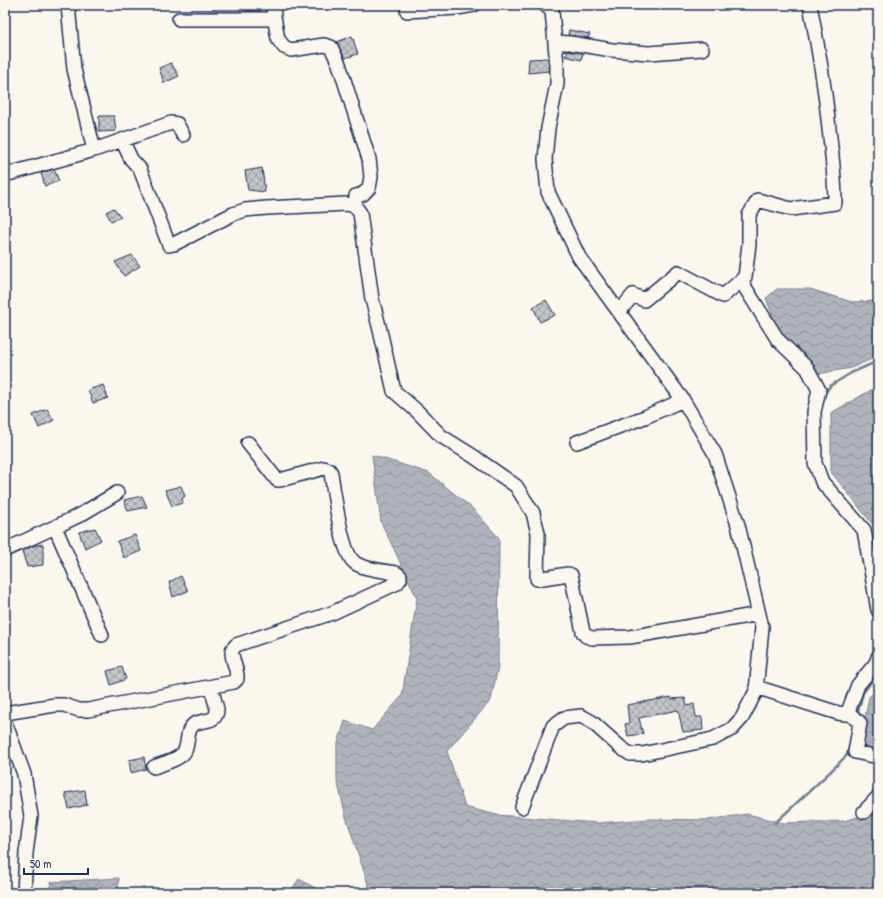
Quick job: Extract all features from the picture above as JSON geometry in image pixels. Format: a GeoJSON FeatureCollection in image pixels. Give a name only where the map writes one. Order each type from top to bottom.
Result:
{"type":"FeatureCollection","features":[{"type":"Feature","properties":{"kind":"street"},"geometry":{"type":"LineString","coordinates":[[68,5],[74,69],[94,150]]}},
{"type":"Feature","properties":{"kind":"street"},"geometry":{"type":"LineString","coordinates":[[407,11],[457,8],[474,5]]}},
{"type":"Feature","properties":{"kind":"street"},"geometry":{"type":"LineString","coordinates":[[522,807],[553,726],[564,718],[581,716],[592,722],[630,754],[642,754],[713,739],[732,729],[742,718],[756,691],[762,627],[738,525],[715,454],[684,400],[579,257],[548,192],[545,158],[548,128],[557,84],[557,65],[552,11],[545,5]]}},
{"type":"Feature","properties":{"kind":"street"},"geometry":{"type":"LineString","coordinates":[[619,312],[633,295],[644,300],[678,272],[723,296],[745,277],[749,244],[749,214],[758,200],[791,209],[835,203],[835,180],[825,88],[810,5]]}},
{"type":"Feature","properties":{"kind":"street"},"geometry":{"type":"LineString","coordinates":[[179,19],[269,19],[272,18],[273,10]]}},
{"type":"Feature","properties":{"kind":"street"},"geometry":{"type":"LineString","coordinates":[[273,10],[278,39],[284,47],[291,50],[324,45],[331,47],[339,64],[369,159],[371,177],[369,188],[363,194],[356,196],[355,206],[360,213],[372,299],[394,391],[418,412],[441,436],[516,486],[533,513],[538,532],[537,579],[568,574],[570,575],[582,632],[586,636],[592,638],[630,637],[759,614]]}},
{"type":"Feature","properties":{"kind":"street"},"geometry":{"type":"LineString","coordinates":[[555,42],[570,42],[612,50],[649,53],[702,49]]}},
{"type":"Feature","properties":{"kind":"street"},"geometry":{"type":"LineString","coordinates":[[5,175],[94,150],[171,123],[177,124],[183,135]]}},
{"type":"Feature","properties":{"kind":"street"},"geometry":{"type":"LineString","coordinates":[[122,140],[133,163],[140,169],[169,245],[174,244],[233,214],[245,210],[346,204],[355,206]]}},
{"type":"Feature","properties":{"kind":"street"},"geometry":{"type":"LineString","coordinates":[[741,281],[778,340],[808,368],[819,390],[814,412],[815,463],[822,482],[864,530],[878,610]]}},
{"type":"Feature","properties":{"kind":"street"},"geometry":{"type":"LineString","coordinates":[[577,442],[645,417],[684,400]]}},
{"type":"Feature","properties":{"kind":"street"},"geometry":{"type":"LineString","coordinates":[[5,713],[55,705],[64,705],[79,710],[88,710],[234,682],[238,675],[231,654],[232,650],[236,646],[332,612],[397,583],[400,576],[396,573],[360,566],[349,557],[341,532],[331,473],[329,470],[324,468],[277,480],[248,443]]}},
{"type":"Feature","properties":{"kind":"street"},"geometry":{"type":"LineString","coordinates":[[5,550],[80,515],[117,493]]}},
{"type":"Feature","properties":{"kind":"street"},"geometry":{"type":"LineString","coordinates":[[55,527],[102,635]]}},
{"type":"Feature","properties":{"kind":"street"},"geometry":{"type":"LineString","coordinates":[[848,712],[858,685],[876,663],[878,658]]}},
{"type":"Feature","properties":{"kind":"street"},"geometry":{"type":"LineString","coordinates":[[154,767],[181,756],[185,752],[189,732],[192,726],[212,720],[215,717],[218,709],[211,687]]}},
{"type":"Feature","properties":{"kind":"street"},"geometry":{"type":"LineString","coordinates":[[756,687],[838,713],[845,714],[848,712]]}},
{"type":"Feature","properties":{"kind":"street"},"geometry":{"type":"LineString","coordinates":[[848,712],[860,723],[855,752],[878,757]]}},
{"type":"Feature","properties":{"kind":"street"},"geometry":{"type":"LineString","coordinates":[[5,722],[24,774],[31,816],[26,853],[24,893]]}},
{"type":"Feature","properties":{"kind":"street"},"geometry":{"type":"LineString","coordinates":[[864,812],[878,797]]}},
{"type":"Feature","properties":{"kind":"water"},"geometry":{"type":"Polygon","coordinates":[[[777,289],[810,289],[852,302],[878,301],[878,356],[851,368],[817,374],[782,341],[766,298],[777,289]]]}},
{"type":"Feature","properties":{"kind":"water"},"geometry":{"type":"Polygon","coordinates":[[[878,386],[878,531],[831,472],[831,413],[878,386]]]}},
{"type":"Feature","properties":{"kind":"water"},"geometry":{"type":"Polygon","coordinates":[[[372,455],[429,473],[473,509],[499,538],[498,667],[491,700],[447,751],[465,807],[497,815],[597,823],[649,819],[708,820],[747,814],[784,823],[844,821],[878,811],[878,893],[405,893],[401,887],[370,890],[346,817],[337,780],[337,746],[345,721],[372,730],[402,696],[417,598],[381,522],[372,455]]]}},
{"type":"Feature","properties":{"kind":"water"},"geometry":{"type":"Polygon","coordinates":[[[878,688],[878,754],[859,748],[869,697],[878,688]]]}},
{"type":"Feature","properties":{"kind":"water"},"geometry":{"type":"Polygon","coordinates":[[[119,878],[118,893],[51,893],[51,882],[119,878]]]}},
{"type":"Feature","properties":{"kind":"water"},"geometry":{"type":"Polygon","coordinates":[[[299,879],[324,893],[289,893],[299,879]]]}},
{"type":"Feature","properties":{"kind":"building"},"geometry":{"type":"Polygon","coordinates":[[[240,5],[260,5],[260,11],[239,9],[240,5]]]}},
{"type":"Feature","properties":{"kind":"building"},"geometry":{"type":"Polygon","coordinates":[[[569,30],[590,34],[588,38],[568,35],[569,30]]]}},
{"type":"Feature","properties":{"kind":"building"},"geometry":{"type":"Polygon","coordinates":[[[352,36],[358,54],[345,58],[337,42],[352,36]]]}},
{"type":"Feature","properties":{"kind":"building"},"geometry":{"type":"Polygon","coordinates":[[[568,51],[583,53],[581,60],[565,56],[568,51]]]}},
{"type":"Feature","properties":{"kind":"building"},"geometry":{"type":"Polygon","coordinates":[[[548,58],[549,71],[528,73],[529,59],[548,58]]]}},
{"type":"Feature","properties":{"kind":"building"},"geometry":{"type":"Polygon","coordinates":[[[171,63],[179,76],[164,83],[159,68],[171,63]]]}},
{"type":"Feature","properties":{"kind":"building"},"geometry":{"type":"Polygon","coordinates":[[[99,116],[114,116],[116,131],[99,132],[99,116]]]}},
{"type":"Feature","properties":{"kind":"building"},"geometry":{"type":"Polygon","coordinates":[[[262,168],[265,192],[248,190],[245,171],[262,168]]]}},
{"type":"Feature","properties":{"kind":"building"},"geometry":{"type":"Polygon","coordinates":[[[54,169],[59,181],[45,186],[41,173],[54,169]]]}},
{"type":"Feature","properties":{"kind":"building"},"geometry":{"type":"Polygon","coordinates":[[[114,208],[121,217],[111,221],[106,212],[114,208]]]}},
{"type":"Feature","properties":{"kind":"building"},"geometry":{"type":"Polygon","coordinates":[[[132,255],[140,266],[124,276],[115,262],[132,255]]]}},
{"type":"Feature","properties":{"kind":"building"},"geometry":{"type":"Polygon","coordinates":[[[546,300],[555,315],[540,322],[533,307],[546,300]]]}},
{"type":"Feature","properties":{"kind":"building"},"geometry":{"type":"Polygon","coordinates":[[[103,385],[108,398],[93,403],[88,390],[103,385]]]}},
{"type":"Feature","properties":{"kind":"building"},"geometry":{"type":"Polygon","coordinates":[[[47,409],[54,420],[39,428],[33,415],[47,409]]]}},
{"type":"Feature","properties":{"kind":"building"},"geometry":{"type":"Polygon","coordinates":[[[181,486],[185,496],[182,499],[183,503],[172,506],[165,490],[181,486]]]}},
{"type":"Feature","properties":{"kind":"building"},"geometry":{"type":"Polygon","coordinates":[[[142,496],[147,507],[128,511],[124,500],[142,496]]]}},
{"type":"Feature","properties":{"kind":"building"},"geometry":{"type":"Polygon","coordinates":[[[95,528],[101,540],[85,548],[79,532],[95,528]]]}},
{"type":"Feature","properties":{"kind":"building"},"geometry":{"type":"Polygon","coordinates":[[[135,535],[141,551],[124,558],[117,541],[135,535]]]}},
{"type":"Feature","properties":{"kind":"building"},"geometry":{"type":"Polygon","coordinates":[[[43,544],[43,565],[27,567],[22,551],[33,546],[43,544]]]}},
{"type":"Feature","properties":{"kind":"building"},"geometry":{"type":"Polygon","coordinates":[[[181,576],[188,591],[173,597],[169,582],[181,576]]]}},
{"type":"Feature","properties":{"kind":"building"},"geometry":{"type":"Polygon","coordinates":[[[122,667],[126,679],[111,685],[107,671],[122,667]]]}},
{"type":"Feature","properties":{"kind":"building"},"geometry":{"type":"Polygon","coordinates":[[[671,697],[671,699],[685,698],[687,706],[694,704],[696,717],[702,717],[703,730],[683,732],[678,710],[639,718],[643,734],[628,736],[625,724],[629,723],[627,705],[671,697]]]}},
{"type":"Feature","properties":{"kind":"building"},"geometry":{"type":"Polygon","coordinates":[[[144,757],[146,769],[131,773],[129,760],[144,757]]]}},
{"type":"Feature","properties":{"kind":"building"},"geometry":{"type":"Polygon","coordinates":[[[85,790],[87,805],[69,809],[65,793],[85,790]]]}},
{"type":"Feature","properties":{"kind":"waterway"},"geometry":{"type":"LineString","coordinates":[[824,395],[830,386],[851,373],[878,361]]}},
{"type":"Feature","properties":{"kind":"waterway"},"geometry":{"type":"LineString","coordinates":[[857,715],[863,693],[878,673]]}},
{"type":"Feature","properties":{"kind":"waterway"},"geometry":{"type":"LineString","coordinates":[[775,823],[847,755],[851,741]]}}]}
